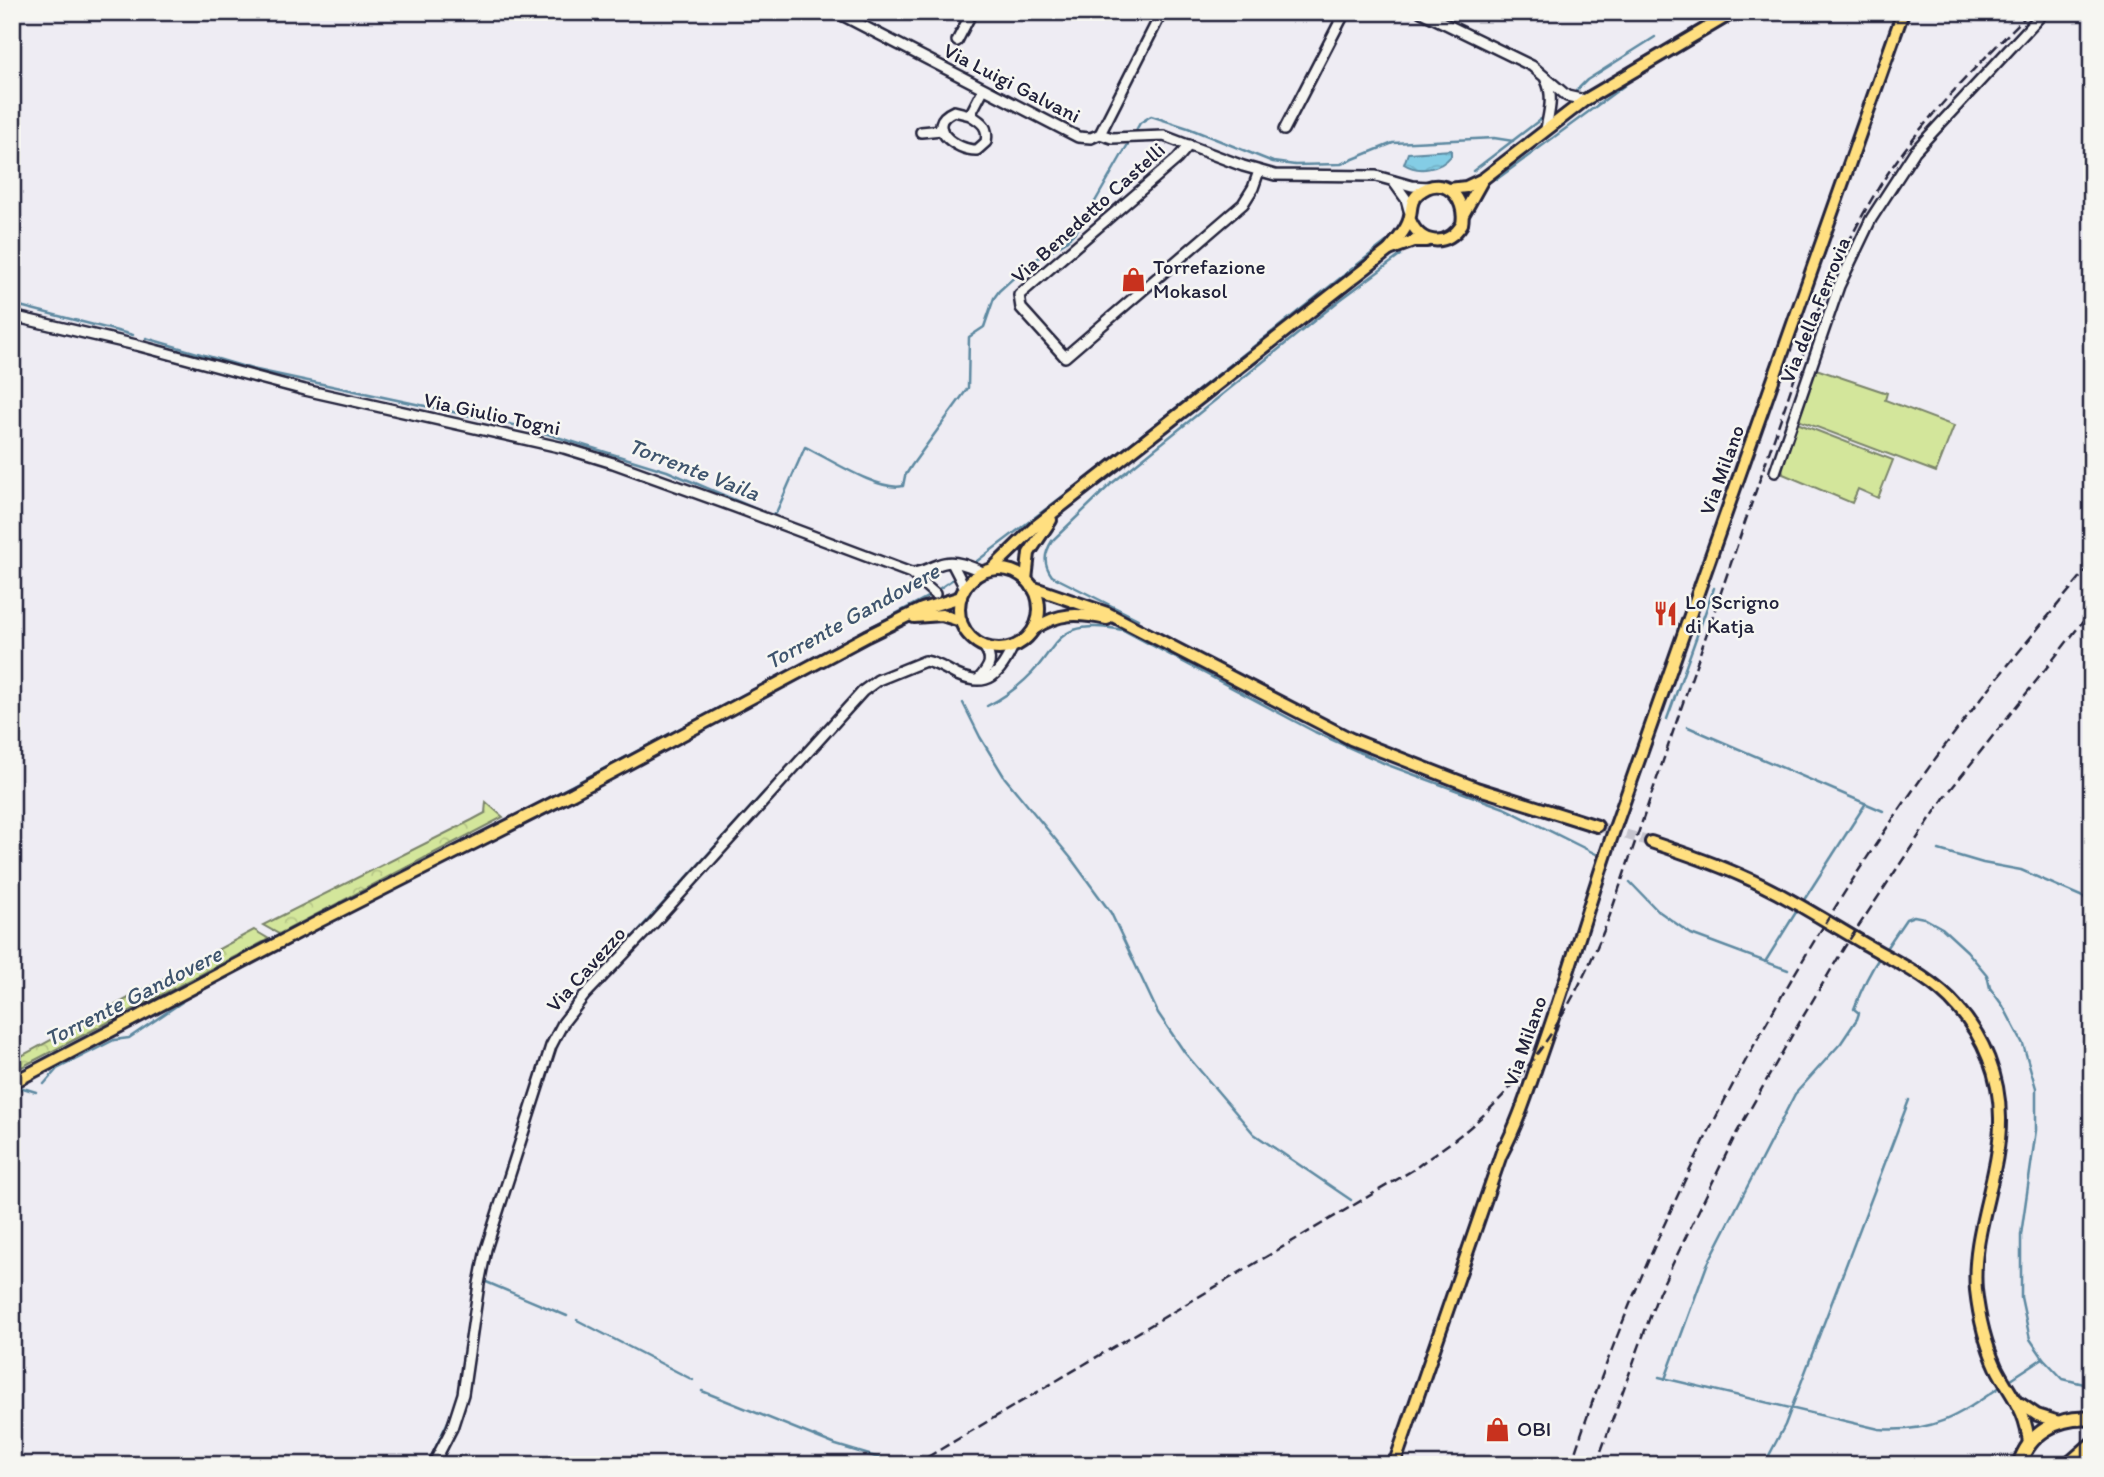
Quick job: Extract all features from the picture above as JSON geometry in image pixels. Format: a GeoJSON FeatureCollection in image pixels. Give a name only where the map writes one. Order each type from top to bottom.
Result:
{"type":"FeatureCollection","features":[{"type":"Feature","properties":{"kind":"highway"},"geometry":{"type":"LineString","coordinates":[[2018,1464],[2029,1444],[2048,1427],[2081,1418],[2092,1419]]}},
{"type":"Feature","properties":{"kind":"highway"},"geometry":{"type":"LineString","coordinates":[[2067,1465],[2092,1444]]}},
{"type":"Feature","properties":{"kind":"highway"},"geometry":{"type":"LineString","coordinates":[[2084,1465],[2092,1458]]}},
{"type":"Feature","properties":{"kind":"main road"},"geometry":{"type":"LineString","coordinates":[[1449,189],[1466,187],[1483,179],[1585,100],[1734,12]]}},
{"type":"Feature","properties":{"kind":"main road","name":"Via Milano"},"geometry":{"type":"LineString","coordinates":[[1394,1465],[1551,1004],[1577,940],[1903,12]]}},
{"type":"Feature","properties":{"kind":"main road"},"geometry":{"type":"LineString","coordinates":[[12,1083],[573,793],[867,636],[963,589],[1036,526],[1389,250],[1414,241],[1440,241],[1457,232],[1483,179]]}},
{"type":"Feature","properties":{"kind":"main road"},"geometry":{"type":"LineString","coordinates":[[1389,250],[1409,215],[1413,200],[1419,192],[1429,187],[1439,186],[1457,195],[1464,214]]}},
{"type":"Feature","properties":{"kind":"main road"},"geometry":{"type":"LineString","coordinates":[[1409,215],[1414,230],[1430,241]]}},
{"type":"Feature","properties":{"kind":"main road"},"geometry":{"type":"LineString","coordinates":[[1034,629],[1039,610],[1038,600],[1029,583],[1029,552],[1059,509]]}},
{"type":"Feature","properties":{"kind":"main road"},"geometry":{"type":"LineString","coordinates":[[984,570],[1009,570],[1029,583],[1107,613],[1351,739],[1465,784],[1597,826]]}},
{"type":"Feature","properties":{"kind":"main road"},"geometry":{"type":"LineString","coordinates":[[963,589],[959,609],[961,621],[971,637],[995,649],[1021,642],[1050,618],[1063,614],[1094,616],[1127,624]]}},
{"type":"Feature","properties":{"kind":"main road"},"geometry":{"type":"LineString","coordinates":[[905,619],[942,615],[961,621]]}},
{"type":"Feature","properties":{"kind":"main road"},"geometry":{"type":"LineString","coordinates":[[1651,842],[1742,876],[1895,961],[1940,990],[1955,1004],[1974,1029],[1995,1076],[2000,1117],[2000,1138],[1978,1244],[1978,1307],[1992,1357],[2018,1402],[2026,1422],[2029,1444]]}},
{"type":"Feature","properties":{"kind":"main road"},"geometry":{"type":"LineString","coordinates":[[2018,1402],[2037,1415],[2059,1422]]}},
{"type":"Feature","properties":{"kind":"street","name":"Via Luigi Galvani"},"geometry":{"type":"LineString","coordinates":[[836,12],[1078,137],[1091,138],[1100,134],[1162,12]]}},
{"type":"Feature","properties":{"kind":"street"},"geometry":{"type":"LineString","coordinates":[[957,40],[972,12]]}},
{"type":"Feature","properties":{"kind":"street"},"geometry":{"type":"LineString","coordinates":[[1284,130],[1345,12]]}},
{"type":"Feature","properties":{"kind":"street"},"geometry":{"type":"LineString","coordinates":[[1421,12],[1532,66],[1567,96],[1585,100]]}},
{"type":"Feature","properties":{"kind":"street","name":"Via della Ferrovia"},"geometry":{"type":"LineString","coordinates":[[1775,472],[1839,286],[1871,219],[1915,151],[2044,12]]}},
{"type":"Feature","properties":{"kind":"street"},"geometry":{"type":"LineString","coordinates":[[1544,76],[1550,89],[1551,106],[1546,129]]}},
{"type":"Feature","properties":{"kind":"street"},"geometry":{"type":"LineString","coordinates":[[970,115],[983,89]]}},
{"type":"Feature","properties":{"kind":"street"},"geometry":{"type":"LineString","coordinates":[[954,111],[970,115],[984,124],[986,130],[986,142],[977,150],[956,144],[944,135],[942,130],[941,123],[948,113],[954,111]]}},
{"type":"Feature","properties":{"kind":"street"},"geometry":{"type":"LineString","coordinates":[[921,132],[942,130]]}},
{"type":"Feature","properties":{"kind":"street","name":"Via Luigi Galvani"},"geometry":{"type":"LineString","coordinates":[[1100,134],[1112,138],[1164,136],[1259,171],[1288,175],[1376,176],[1429,187]]}},
{"type":"Feature","properties":{"kind":"street","name":"Via Benedetto Castelli"},"geometry":{"type":"LineString","coordinates":[[1189,145],[1177,159],[1019,295],[1021,308],[1065,357],[1243,204],[1259,171]]}},
{"type":"Feature","properties":{"kind":"street"},"geometry":{"type":"LineString","coordinates":[[1393,181],[1406,199],[1409,215]]}},
{"type":"Feature","properties":{"kind":"street","name":"Via Giulio Togni"},"geometry":{"type":"LineString","coordinates":[[12,316],[136,345],[292,387],[564,448],[723,502],[911,573],[935,594]]}},
{"type":"Feature","properties":{"kind":"street"},"geometry":{"type":"LineString","coordinates":[[911,573],[925,573],[944,563],[984,570]]}},
{"type":"Feature","properties":{"kind":"street"},"geometry":{"type":"LineString","coordinates":[[952,563],[963,589]]}},
{"type":"Feature","properties":{"kind":"street"},"geometry":{"type":"LineString","coordinates":[[979,679],[990,663],[990,655],[983,645]]}},
{"type":"Feature","properties":{"kind":"street"},"geometry":{"type":"LineString","coordinates":[[979,679],[990,678],[999,673],[1013,646]]}},
{"type":"Feature","properties":{"kind":"street","name":"Via Cavezzo"},"geometry":{"type":"LineString","coordinates":[[433,1465],[452,1428],[463,1394],[486,1249],[551,1046],[567,1016],[869,686],[925,661],[935,662],[958,675],[979,679]]}},
{"type":"Feature","properties":{"kind":"green space"},"geometry":{"type":"Polygon","coordinates":[[[1816,369],[1887,393],[1885,400],[1954,426],[1936,472],[1798,420],[1816,369]]]}},
{"type":"Feature","properties":{"kind":"green space"},"geometry":{"type":"Polygon","coordinates":[[[1797,423],[1893,460],[1878,498],[1858,489],[1852,503],[1783,474],[1782,466],[1797,423]]]}},
{"type":"Feature","properties":{"kind":"green space"},"geometry":{"type":"Polygon","coordinates":[[[486,802],[503,817],[279,934],[263,925],[485,813],[486,802]]]}},
{"type":"Feature","properties":{"kind":"green space"},"geometry":{"type":"Polygon","coordinates":[[[254,930],[269,939],[12,1072],[12,1061],[254,930]]]}},
{"type":"Feature","properties":{"kind":"water"},"geometry":{"type":"Polygon","coordinates":[[[1451,150],[1451,156],[1446,161],[1429,169],[1416,169],[1404,164],[1408,153],[1451,150]]]}},
{"type":"Feature","properties":{"kind":"waterway","name":"Torrente Gandovere"},"geometry":{"type":"LineString","coordinates":[[1576,91],[1587,80],[1655,37]]}},
{"type":"Feature","properties":{"kind":"waterway"},"geometry":{"type":"LineString","coordinates":[[1497,179],[1625,85]]}},
{"type":"Feature","properties":{"kind":"waterway","name":"Torrente Vaila"},"geometry":{"type":"LineString","coordinates":[[1134,134],[1140,123],[1151,116],[1273,162],[1295,165],[1341,164],[1393,143],[1494,138],[1513,141]]}},
{"type":"Feature","properties":{"kind":"waterway","name":"Torrente Gandovere"},"geometry":{"type":"LineString","coordinates":[[1473,171],[1541,119]]}},
{"type":"Feature","properties":{"kind":"waterway","name":"Torrente Vaila"},"geometry":{"type":"LineString","coordinates":[[146,338],[252,369],[528,428],[667,471],[770,515],[776,513],[805,447],[868,479],[881,484],[903,486],[905,476],[912,465],[968,388],[969,337],[984,327],[994,298],[1030,263],[1065,242],[1081,226],[1131,139]]}},
{"type":"Feature","properties":{"kind":"waterway","name":"Torrente Gandovere"},"geometry":{"type":"LineString","coordinates":[[973,564],[1087,478],[1386,242]]}},
{"type":"Feature","properties":{"kind":"waterway"},"geometry":{"type":"LineString","coordinates":[[1138,619],[1052,576],[1046,559],[1052,541],[1111,484],[1340,300],[1401,255]]}},
{"type":"Feature","properties":{"kind":"waterway","name":"Torrente Vaila"},"geometry":{"type":"LineString","coordinates":[[12,304],[133,335]]}},
{"type":"Feature","properties":{"kind":"waterway","name":"Torrente Gandovere"},"geometry":{"type":"LineString","coordinates":[[936,591],[956,577]]}},
{"type":"Feature","properties":{"kind":"waterway"},"geometry":{"type":"LineString","coordinates":[[1667,719],[1714,588]]}},
{"type":"Feature","properties":{"kind":"waterway","name":"Torrente Gandovere"},"geometry":{"type":"LineString","coordinates":[[492,828],[931,595]]}},
{"type":"Feature","properties":{"kind":"waterway"},"geometry":{"type":"LineString","coordinates":[[987,706],[1022,683],[1058,640],[1068,633],[1092,627],[1123,630],[1315,732],[1388,765],[1504,808],[1596,854]]}},
{"type":"Feature","properties":{"kind":"waterway"},"geometry":{"type":"LineString","coordinates":[[963,703],[1005,778],[1070,857],[1111,913],[1158,1013],[1185,1053],[1254,1134],[1351,1200]]}},
{"type":"Feature","properties":{"kind":"waterway"},"geometry":{"type":"LineString","coordinates":[[1688,727],[1883,811]]}},
{"type":"Feature","properties":{"kind":"waterway"},"geometry":{"type":"LineString","coordinates":[[599,974],[765,791]]}},
{"type":"Feature","properties":{"kind":"waterway"},"geometry":{"type":"LineString","coordinates":[[1802,903],[1866,803]]}},
{"type":"Feature","properties":{"kind":"waterway"},"geometry":{"type":"LineString","coordinates":[[1939,850],[1983,863],[2021,870],[2092,901]]}},
{"type":"Feature","properties":{"kind":"waterway"},"geometry":{"type":"LineString","coordinates":[[1630,882],[1657,910],[1691,934],[1788,970]]}},
{"type":"Feature","properties":{"kind":"waterway"},"geometry":{"type":"LineString","coordinates":[[1765,962],[1798,909]]}},
{"type":"Feature","properties":{"kind":"waterway"},"geometry":{"type":"LineString","coordinates":[[1885,950],[1906,919],[1914,916],[1924,918],[1942,928],[1967,951],[1987,975],[1990,988],[2023,1044],[2036,1088],[2036,1130],[2021,1235],[2021,1297],[2030,1339],[2043,1358]]}},
{"type":"Feature","properties":{"kind":"waterway"},"geometry":{"type":"LineString","coordinates":[[1665,1379],[1707,1265],[1795,1094],[1841,1043],[1857,1019],[1859,1013],[1854,1009],[1881,955]]}},
{"type":"Feature","properties":{"kind":"waterway"},"geometry":{"type":"LineString","coordinates":[[579,994],[590,984]]}},
{"type":"Feature","properties":{"kind":"waterway"},"geometry":{"type":"LineString","coordinates":[[44,1084],[57,1069],[114,1040],[129,1038],[182,1002]]}},
{"type":"Feature","properties":{"kind":"waterway","name":"Torrente Gandovere"},"geometry":{"type":"LineString","coordinates":[[12,1076],[118,1021]]}},
{"type":"Feature","properties":{"kind":"waterway"},"geometry":{"type":"LineString","coordinates":[[12,1093],[23,1088],[36,1092]]}},
{"type":"Feature","properties":{"kind":"waterway"},"geometry":{"type":"LineString","coordinates":[[1764,1465],[1785,1425],[1909,1100]]}},
{"type":"Feature","properties":{"kind":"waterway"},"geometry":{"type":"LineString","coordinates":[[476,1269],[493,1212]]}},
{"type":"Feature","properties":{"kind":"waterway"},"geometry":{"type":"LineString","coordinates":[[484,1281],[567,1316]]}},
{"type":"Feature","properties":{"kind":"waterway"},"geometry":{"type":"LineString","coordinates":[[472,1303],[473,1292]]}},
{"type":"Feature","properties":{"kind":"waterway"},"geometry":{"type":"LineString","coordinates":[[468,1390],[482,1295]]}},
{"type":"Feature","properties":{"kind":"waterway"},"geometry":{"type":"LineString","coordinates":[[577,1320],[693,1380]]}},
{"type":"Feature","properties":{"kind":"waterway"},"geometry":{"type":"LineString","coordinates":[[2008,1381],[2043,1358],[2063,1379],[2084,1384],[2092,1379]]}},
{"type":"Feature","properties":{"kind":"waterway"},"geometry":{"type":"LineString","coordinates":[[1659,1377],[1879,1429],[1916,1428],[1946,1420],[2003,1385]]}},
{"type":"Feature","properties":{"kind":"waterway"},"geometry":{"type":"LineString","coordinates":[[455,1405],[460,1384]]}},
{"type":"Feature","properties":{"kind":"waterway"},"geometry":{"type":"LineString","coordinates":[[702,1391],[836,1445],[899,1464]]}},
{"type":"Feature","properties":{"kind":"waterway"},"geometry":{"type":"LineString","coordinates":[[439,1465],[454,1435],[465,1403]]}},
{"type":"Feature","properties":{"kind":"waterway"},"geometry":{"type":"LineString","coordinates":[[427,1465],[453,1411]]}},
{"type":"Feature","properties":{"kind":"tunnel"},"geometry":{"type":"LineString","coordinates":[[1597,826],[1651,842]]}},
{"type":"Feature","properties":{"kind":"railway"},"geometry":{"type":"LineString","coordinates":[[914,1465],[1413,1170],[1462,1134],[1493,1106],[1535,1057],[1569,1003],[1610,915],[1817,313],[1844,252],[1876,192],[1910,143],[1948,97],[2030,12]]}},
{"type":"Feature","properties":{"kind":"railway"},"geometry":{"type":"LineString","coordinates":[[1571,1465],[1602,1375],[1676,1198],[1719,1111],[1813,942],[1938,755],[2092,563]]}},
{"type":"Feature","properties":{"kind":"railway"},"geometry":{"type":"LineString","coordinates":[[1596,1465],[1659,1292],[1736,1134],[1795,1030],[1844,948],[1944,798],[2092,610]]}},
{"type":"Feature","properties":{"kind":"place","name":"Torrefazione Mokasol"},"geometry":{"type":"Point","coordinates":[1133,279]}},
{"type":"Feature","properties":{"kind":"place","name":"Lo Scrigno di Katja"},"geometry":{"type":"Point","coordinates":[1665,614]}},
{"type":"Feature","properties":{"kind":"place","name":"OBI"},"geometry":{"type":"Point","coordinates":[1497,1429]}}]}
